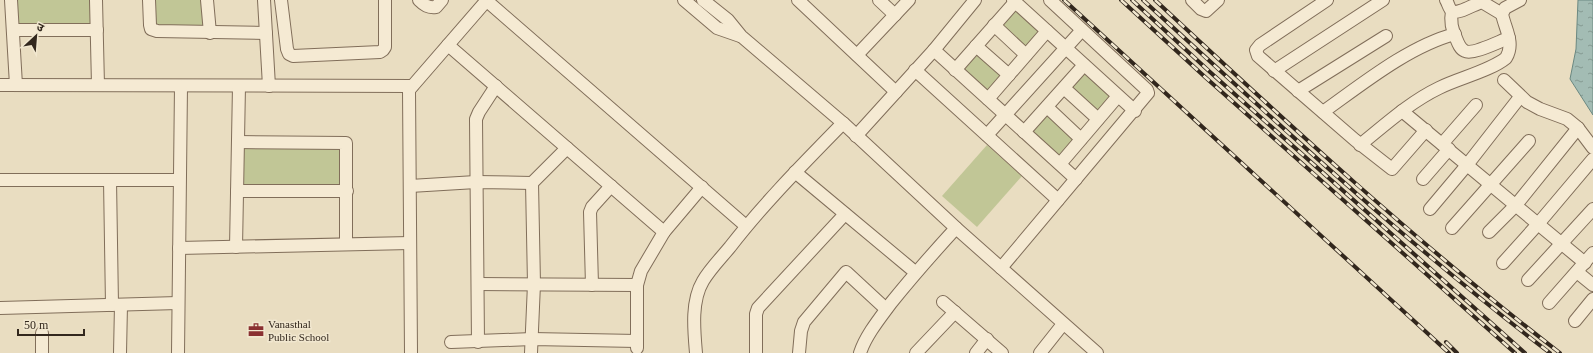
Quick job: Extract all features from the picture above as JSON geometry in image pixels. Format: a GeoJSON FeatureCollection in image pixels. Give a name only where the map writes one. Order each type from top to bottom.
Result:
{"type":"FeatureCollection","features":[{"type":"Feature","properties":{"kind":"street"},"geometry":{"type":"LineString","coordinates":[[11,0],[16,85]]}},
{"type":"Feature","properties":{"kind":"street"},"geometry":{"type":"LineString","coordinates":[[96,0],[98,86]]}},
{"type":"Feature","properties":{"kind":"street"},"geometry":{"type":"LineString","coordinates":[[149,0],[151,29],[157,31],[266,33]]}},
{"type":"Feature","properties":{"kind":"street"},"geometry":{"type":"LineString","coordinates":[[207,0],[210,33]]}},
{"type":"Feature","properties":{"kind":"street"},"geometry":{"type":"LineString","coordinates":[[264,0],[269,86]]}},
{"type":"Feature","properties":{"kind":"street"},"geometry":{"type":"LineString","coordinates":[[281,0],[287,49],[289,54],[293,56],[380,52],[385,47],[385,0]]}},
{"type":"Feature","properties":{"kind":"street"},"geometry":{"type":"LineString","coordinates":[[419,0],[426,6],[433,7],[436,7],[442,0]]}},
{"type":"Feature","properties":{"kind":"street"},"geometry":{"type":"LineString","coordinates":[[411,353],[409,90],[487,0],[746,226]]}},
{"type":"Feature","properties":{"kind":"street"},"geometry":{"type":"LineString","coordinates":[[684,0],[717,28],[741,36]]}},
{"type":"Feature","properties":{"kind":"street"},"geometry":{"type":"LineString","coordinates":[[798,0],[896,92]]}},
{"type":"Feature","properties":{"kind":"street"},"geometry":{"type":"LineString","coordinates":[[879,0],[895,15]]}},
{"type":"Feature","properties":{"kind":"street"},"geometry":{"type":"LineString","coordinates":[[857,55],[909,0]]}},
{"type":"Feature","properties":{"kind":"street"},"geometry":{"type":"LineString","coordinates":[[856,136],[934,50],[975,0]]}},
{"type":"Feature","properties":{"kind":"street"},"geometry":{"type":"LineString","coordinates":[[1001,268],[1148,94],[1148,90],[1050,0]]}},
{"type":"Feature","properties":{"kind":"street"},"geometry":{"type":"LineString","coordinates":[[1192,0],[1201,9],[1206,11],[1210,9],[1218,0]]}},
{"type":"Feature","properties":{"kind":"street"},"geometry":{"type":"LineString","coordinates":[[1274,71],[1383,0]]}},
{"type":"Feature","properties":{"kind":"street"},"geometry":{"type":"LineString","coordinates":[[1446,0],[1452,11],[1451,22],[1455,34],[1461,48],[1464,51],[1469,53],[1509,38]]}},
{"type":"Feature","properties":{"kind":"street"},"geometry":{"type":"LineString","coordinates":[[1502,14],[1505,8],[1520,0]]}},
{"type":"Feature","properties":{"kind":"street"},"geometry":{"type":"LineString","coordinates":[[955,70],[1014,1],[1134,111]]}},
{"type":"Feature","properties":{"kind":"street"},"geometry":{"type":"LineString","coordinates":[[1319,2],[1260,44],[1256,53],[1258,56],[1360,145],[1392,169],[1426,130]]}},
{"type":"Feature","properties":{"kind":"street"},"geometry":{"type":"LineString","coordinates":[[1360,145],[1420,98],[1440,87],[1503,61],[1510,53],[1511,48],[1509,38],[1502,14],[1482,2],[1460,12],[1452,11]]}},
{"type":"Feature","properties":{"kind":"street"},"geometry":{"type":"LineString","coordinates":[[711,3],[741,36],[843,123],[956,228],[1096,353]]}},
{"type":"Feature","properties":{"kind":"street"},"geometry":{"type":"LineString","coordinates":[[994,26],[1026,55]]}},
{"type":"Feature","properties":{"kind":"street"},"geometry":{"type":"LineString","coordinates":[[13,30],[97,30]]}},
{"type":"Feature","properties":{"kind":"street"},"geometry":{"type":"LineString","coordinates":[[987,135],[1065,47],[1082,30]]}},
{"type":"Feature","properties":{"kind":"street"},"geometry":{"type":"LineString","coordinates":[[988,99],[1047,31]]}},
{"type":"Feature","properties":{"kind":"street"},"geometry":{"type":"LineString","coordinates":[[1323,112],[1364,82],[1402,58],[1432,41],[1455,34]]}},
{"type":"Feature","properties":{"kind":"street"},"geometry":{"type":"LineString","coordinates":[[1298,91],[1386,36]]}},
{"type":"Feature","properties":{"kind":"street"},"geometry":{"type":"LineString","coordinates":[[448,45],[664,232]]}},
{"type":"Feature","properties":{"kind":"street"},"geometry":{"type":"LineString","coordinates":[[976,46],[1009,75]]}},
{"type":"Feature","properties":{"kind":"street"},"geometry":{"type":"LineString","coordinates":[[934,50],[1076,179]]}},
{"type":"Feature","properties":{"kind":"street"},"geometry":{"type":"LineString","coordinates":[[1024,132],[1084,65]]}},
{"type":"Feature","properties":{"kind":"street"},"geometry":{"type":"LineString","coordinates":[[915,70],[1058,200]]}},
{"type":"Feature","properties":{"kind":"street"},"geometry":{"type":"LineString","coordinates":[[1504,80],[1520,97],[1540,109],[1561,116],[1578,128],[1593,148]]}},
{"type":"Feature","properties":{"kind":"street"},"geometry":{"type":"LineString","coordinates":[[0,85],[412,86]]}},
{"type":"Feature","properties":{"kind":"street"},"geometry":{"type":"LineString","coordinates":[[178,353],[181,86]]}},
{"type":"Feature","properties":{"kind":"street"},"geometry":{"type":"LineString","coordinates":[[236,247],[239,86]]}},
{"type":"Feature","properties":{"kind":"street"},"geometry":{"type":"LineString","coordinates":[[478,342],[476,119],[496,86]]}},
{"type":"Feature","properties":{"kind":"street"},"geometry":{"type":"LineString","coordinates":[[1064,88],[1098,119]]}},
{"type":"Feature","properties":{"kind":"street"},"geometry":{"type":"LineString","coordinates":[[1060,164],[1118,96]]}},
{"type":"Feature","properties":{"kind":"street"},"geometry":{"type":"LineString","coordinates":[[1430,209],[1467,165],[1520,97]]}},
{"type":"Feature","properties":{"kind":"street"},"geometry":{"type":"LineString","coordinates":[[1423,179],[1476,105]]}},
{"type":"Feature","properties":{"kind":"street"},"geometry":{"type":"LineString","coordinates":[[1047,107],[1081,139]]}},
{"type":"Feature","properties":{"kind":"street"},"geometry":{"type":"LineString","coordinates":[[1402,111],[1561,242],[1593,285]]}},
{"type":"Feature","properties":{"kind":"street"},"geometry":{"type":"LineString","coordinates":[[696,353],[694,333],[696,306],[703,280],[746,226],[795,172],[843,123]]}},
{"type":"Feature","properties":{"kind":"street"},"geometry":{"type":"LineString","coordinates":[[1489,232],[1516,206],[1578,128]]}},
{"type":"Feature","properties":{"kind":"street"},"geometry":{"type":"LineString","coordinates":[[1452,228],[1529,141]]}},
{"type":"Feature","properties":{"kind":"street"},"geometry":{"type":"LineString","coordinates":[[238,142],[346,143],[346,244]]}},
{"type":"Feature","properties":{"kind":"street"},"geometry":{"type":"LineString","coordinates":[[410,186],[476,182],[532,183],[568,148]]}},
{"type":"Feature","properties":{"kind":"street"},"geometry":{"type":"LineString","coordinates":[[1503,263],[1593,159]]}},
{"type":"Feature","properties":{"kind":"street"},"geometry":{"type":"LineString","coordinates":[[795,172],[915,272]]}},
{"type":"Feature","properties":{"kind":"street"},"geometry":{"type":"LineString","coordinates":[[0,180],[179,180]]}},
{"type":"Feature","properties":{"kind":"street"},"geometry":{"type":"LineString","coordinates":[[110,180],[116,305],[120,353]]}},
{"type":"Feature","properties":{"kind":"street"},"geometry":{"type":"LineString","coordinates":[[532,183],[534,284],[532,353]]}},
{"type":"Feature","properties":{"kind":"street"},"geometry":{"type":"LineString","coordinates":[[592,285],[590,212],[592,207],[611,186]]}},
{"type":"Feature","properties":{"kind":"street"},"geometry":{"type":"LineString","coordinates":[[451,342],[532,339],[637,345],[637,285],[641,271],[664,232],[702,187]]}},
{"type":"Feature","properties":{"kind":"street"},"geometry":{"type":"LineString","coordinates":[[237,191],[347,191]]}},
{"type":"Feature","properties":{"kind":"street"},"geometry":{"type":"LineString","coordinates":[[1528,280],[1561,242],[1593,209]]}},
{"type":"Feature","properties":{"kind":"street"},"geometry":{"type":"LineString","coordinates":[[756,353],[756,314],[758,308],[844,214]]}},
{"type":"Feature","properties":{"kind":"street"},"geometry":{"type":"LineString","coordinates":[[860,353],[864,342],[886,309],[915,272],[956,228]]}},
{"type":"Feature","properties":{"kind":"street"},"geometry":{"type":"LineString","coordinates":[[179,248],[410,243]]}},
{"type":"Feature","properties":{"kind":"street"},"geometry":{"type":"LineString","coordinates":[[1550,303],[1593,253]]}},
{"type":"Feature","properties":{"kind":"street"},"geometry":{"type":"LineString","coordinates":[[799,353],[802,326],[806,318],[846,272],[886,309]]}},
{"type":"Feature","properties":{"kind":"street"},"geometry":{"type":"LineString","coordinates":[[478,284],[637,285]]}},
{"type":"Feature","properties":{"kind":"street"},"geometry":{"type":"LineString","coordinates":[[1575,321],[1593,300]]}},
{"type":"Feature","properties":{"kind":"street"},"geometry":{"type":"LineString","coordinates":[[943,302],[1002,353]]}},
{"type":"Feature","properties":{"kind":"street"},"geometry":{"type":"LineString","coordinates":[[0,308],[178,303]]}},
{"type":"Feature","properties":{"kind":"street"},"geometry":{"type":"LineString","coordinates":[[916,353],[955,312]]}},
{"type":"Feature","properties":{"kind":"street"},"geometry":{"type":"LineString","coordinates":[[1040,353],[1063,324]]}},
{"type":"Feature","properties":{"kind":"street"},"geometry":{"type":"LineString","coordinates":[[42,333],[42,353]]}},
{"type":"Feature","properties":{"kind":"street"},"geometry":{"type":"LineString","coordinates":[[976,353],[987,339]]}},
{"type":"Feature","properties":{"kind":"green space"},"geometry":{"type":"Polygon","coordinates":[[[17,0],[92,0],[92,24],[18,27],[17,0]]]}},
{"type":"Feature","properties":{"kind":"green space"},"geometry":{"type":"Polygon","coordinates":[[[154,0],[203,0],[204,25],[155,26],[154,0]]]}},
{"type":"Feature","properties":{"kind":"green space"},"geometry":{"type":"Polygon","coordinates":[[[1015,6],[1044,32],[1026,51],[998,25],[1015,6]]]}},
{"type":"Feature","properties":{"kind":"green space"},"geometry":{"type":"Polygon","coordinates":[[[977,49],[1005,75],[988,94],[959,68],[977,49]]]}},
{"type":"Feature","properties":{"kind":"green space"},"geometry":{"type":"Polygon","coordinates":[[[1086,70],[1114,96],[1097,115],[1069,89],[1086,70]]]}},
{"type":"Feature","properties":{"kind":"green space"},"geometry":{"type":"Polygon","coordinates":[[[1048,113],[1076,139],[1059,157],[1030,132],[1048,113]]]}},
{"type":"Feature","properties":{"kind":"green space"},"geometry":{"type":"Polygon","coordinates":[[[987,145],[1022,176],[977,227],[942,196],[987,145]]]}},
{"type":"Feature","properties":{"kind":"green space"},"geometry":{"type":"Polygon","coordinates":[[[242,147],[342,149],[342,188],[242,186],[242,147]]]}},
{"type":"Feature","properties":{"kind":"water"},"geometry":{"type":"Polygon","coordinates":[[[1578,0],[1593,0],[1593,115],[1570,79],[1576,49],[1578,0]]]}},
{"type":"Feature","properties":{"kind":"railway"},"geometry":{"type":"LineString","coordinates":[[1064,0],[1449,353]]}},
{"type":"Feature","properties":{"kind":"railway"},"geometry":{"type":"LineString","coordinates":[[1121,0],[1205,77],[1515,353]]}},
{"type":"Feature","properties":{"kind":"railway"},"geometry":{"type":"LineString","coordinates":[[1132,0],[1210,72],[1525,353]]}},
{"type":"Feature","properties":{"kind":"railway"},"geometry":{"type":"LineString","coordinates":[[1143,0],[1342,181],[1445,269],[1550,353]]}},
{"type":"Feature","properties":{"kind":"railway"},"geometry":{"type":"LineString","coordinates":[[1155,0],[1303,137],[1404,226],[1507,312],[1560,353]]}},
{"type":"Feature","properties":{"kind":"railway"},"geometry":{"type":"LineString","coordinates":[[1446,342],[1457,353]]}},
{"type":"Feature","properties":{"kind":"place","name":"Vanasthal Public School"},"geometry":{"type":"Point","coordinates":[256,330]}}]}
